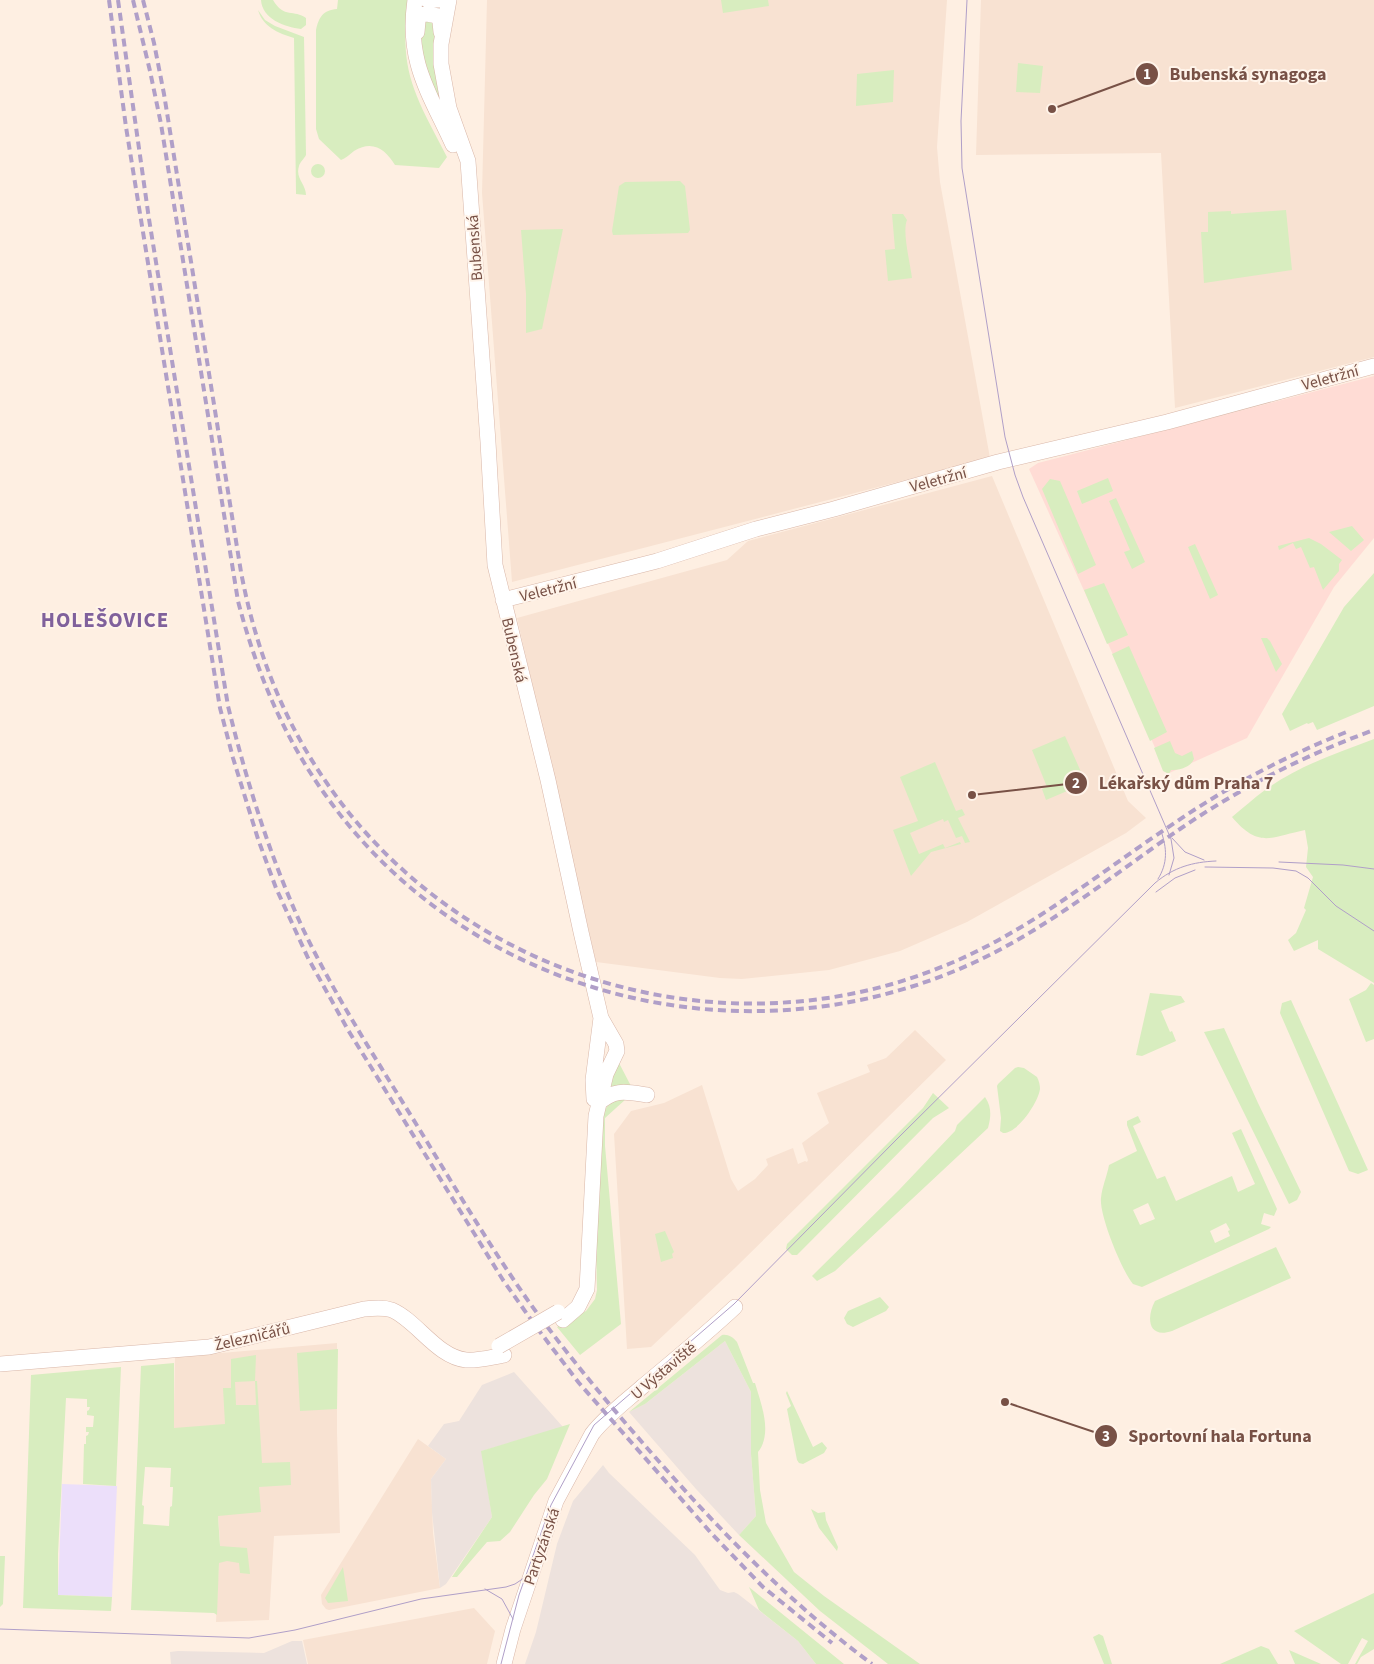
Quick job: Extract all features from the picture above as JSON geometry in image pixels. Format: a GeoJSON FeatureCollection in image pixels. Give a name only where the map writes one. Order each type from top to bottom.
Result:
{"type":"FeatureCollection","features":[{"type":"Feature","properties":{"kind":"main road","name":"Bubenská"},"geometry":{"type":"LineString","coordinates":[[415,0],[412,26],[415,51],[422,81],[468,178]]}},
{"type":"Feature","properties":{"kind":"main road"},"geometry":{"type":"LineString","coordinates":[[427,0],[439,0]]}},
{"type":"Feature","properties":{"kind":"main road","name":"Bubenská"},"geometry":{"type":"LineString","coordinates":[[449,0],[441,44],[441,64],[449,108],[466,154],[488,433],[493,546],[497,577],[546,771],[601,1018],[614,1039],[617,1051]]}},
{"type":"Feature","properties":{"kind":"main road"},"geometry":{"type":"LineString","coordinates":[[415,51],[418,21],[423,14],[435,15],[439,19],[441,44]]}},
{"type":"Feature","properties":{"kind":"main road","name":"Veletržní"},"geometry":{"type":"LineString","coordinates":[[504,600],[657,561],[756,528],[998,462],[1167,422],[1374,366]]}},
{"type":"Feature","properties":{"kind":"main road","name":"Železničářů"},"geometry":{"type":"LineString","coordinates":[[0,1364],[209,1346],[364,1310],[380,1308],[391,1310],[404,1317],[444,1350],[455,1357],[465,1360],[486,1358],[561,1316],[573,1313],[583,1299],[588,1284],[597,1110],[593,1080],[601,1018]]}},
{"type":"Feature","properties":{"kind":"main road","name":"Železničářů"},"geometry":{"type":"LineString","coordinates":[[597,1110],[606,1074],[617,1051]]}},
{"type":"Feature","properties":{"kind":"main road"},"geometry":{"type":"LineString","coordinates":[[597,1110],[608,1096],[618,1092],[647,1094]]}},
{"type":"Feature","properties":{"kind":"main road","name":"U Výstaviště"},"geometry":{"type":"LineString","coordinates":[[592,1434],[622,1404],[735,1307]]}},
{"type":"Feature","properties":{"kind":"main road","name":"Partyzánská"},"geometry":{"type":"LineString","coordinates":[[504,1664],[513,1629],[556,1501],[592,1434]]}},
{"type":"Feature","properties":{"kind":"shaded area"},"geometry":{"type":"Polygon","coordinates":[[[487,0],[947,0],[937,147],[940,182],[990,458],[512,582],[482,193],[487,0]]]}},
{"type":"Feature","properties":{"kind":"shaded area"},"geometry":{"type":"Polygon","coordinates":[[[981,0],[1374,0],[1374,357],[1175,408],[1161,153],[976,155],[981,0]]]}},
{"type":"Feature","properties":{"kind":"shaded area"},"geometry":{"type":"Polygon","coordinates":[[[1374,376],[1374,538],[1334,587],[1247,738],[1167,774],[1029,469],[1038,463],[1374,376]]]}},
{"type":"Feature","properties":{"kind":"shaded area"},"geometry":{"type":"Polygon","coordinates":[[[992,476],[1128,801],[1146,818],[1126,833],[967,922],[900,951],[829,970],[742,979],[720,978],[596,962],[517,618],[727,560],[748,541],[992,476]]]}},
{"type":"Feature","properties":{"kind":"shaded area"},"geometry":{"type":"Polygon","coordinates":[[[915,1030],[946,1060],[736,1267],[651,1347],[627,1349],[614,1134],[631,1111],[664,1103],[702,1085],[731,1179],[738,1191],[755,1179],[768,1165],[766,1159],[793,1148],[798,1164],[807,1162],[802,1143],[829,1123],[817,1093],[870,1072],[867,1065],[886,1058],[915,1030]]]}},
{"type":"Feature","properties":{"kind":"shaded area"},"geometry":{"type":"Polygon","coordinates":[[[725,1341],[751,1392],[751,1454],[756,1516],[739,1535],[629,1412],[645,1404],[725,1341]]]}},
{"type":"Feature","properties":{"kind":"shaded area"},"geometry":{"type":"Polygon","coordinates":[[[337,1343],[340,1533],[274,1536],[269,1620],[216,1622],[220,1540],[218,1516],[173,1455],[175,1357],[337,1343]]]}},
{"type":"Feature","properties":{"kind":"shaded area"},"geometry":{"type":"Polygon","coordinates":[[[514,1372],[563,1427],[482,1451],[492,1517],[446,1584],[440,1588],[432,1512],[431,1479],[446,1459],[428,1446],[444,1424],[459,1421],[482,1385],[514,1372]]]}},
{"type":"Feature","properties":{"kind":"shaded area"},"geometry":{"type":"Polygon","coordinates":[[[418,1439],[446,1459],[431,1479],[433,1533],[440,1588],[329,1610],[326,1609],[322,1604],[321,1595],[418,1439]]]}},
{"type":"Feature","properties":{"kind":"shaded area"},"geometry":{"type":"Polygon","coordinates":[[[603,1465],[609,1473],[695,1555],[720,1590],[738,1594],[798,1641],[816,1664],[525,1664],[536,1632],[557,1544],[573,1501],[603,1465]]]}},
{"type":"Feature","properties":{"kind":"shaded area"},"geometry":{"type":"Polygon","coordinates":[[[62,1484],[117,1486],[112,1597],[58,1595],[62,1484]]]}},
{"type":"Feature","properties":{"kind":"shaded area"},"geometry":{"type":"Polygon","coordinates":[[[474,1608],[495,1631],[487,1664],[308,1664],[303,1640],[474,1608]]]}},
{"type":"Feature","properties":{"kind":"shaded area"},"geometry":{"type":"Polygon","coordinates":[[[292,1641],[302,1641],[307,1664],[171,1664],[170,1652],[264,1653],[292,1641]]]}},
{"type":"Feature","properties":{"kind":"green space"},"geometry":{"type":"Polygon","coordinates":[[[261,0],[273,0],[281,10],[302,15],[306,18],[306,25],[301,29],[275,21],[265,12],[261,0]]]}},
{"type":"Feature","properties":{"kind":"green space"},"geometry":{"type":"Polygon","coordinates":[[[338,0],[409,0],[406,24],[408,65],[418,99],[447,157],[439,168],[395,165],[383,151],[373,146],[367,146],[354,151],[341,160],[319,139],[316,129],[316,30],[322,15],[337,9],[338,0]]]}},
{"type":"Feature","properties":{"kind":"green space"},"geometry":{"type":"Polygon","coordinates":[[[721,0],[768,0],[769,6],[723,13],[721,0]]]}},
{"type":"Feature","properties":{"kind":"green space"},"geometry":{"type":"Polygon","coordinates":[[[258,10],[265,20],[275,26],[304,37],[306,155],[300,165],[298,174],[306,195],[296,194],[294,38],[267,25],[258,10]]]}},
{"type":"Feature","properties":{"kind":"green space"},"geometry":{"type":"Polygon","coordinates":[[[423,19],[433,19],[446,109],[435,101],[419,45],[423,19]]]}},
{"type":"Feature","properties":{"kind":"green space"},"geometry":{"type":"Polygon","coordinates":[[[1018,63],[1043,66],[1040,93],[1016,92],[1018,63]]]}},
{"type":"Feature","properties":{"kind":"green space"},"geometry":{"type":"Polygon","coordinates":[[[894,70],[893,102],[856,106],[857,74],[894,70]]]}},
{"type":"Feature","properties":{"kind":"green space"},"geometry":{"type":"Polygon","coordinates":[[[315,164],[321,164],[325,171],[321,178],[315,178],[311,174],[311,168],[315,164]]]}},
{"type":"Feature","properties":{"kind":"green space"},"geometry":{"type":"Polygon","coordinates":[[[680,181],[685,186],[690,230],[688,233],[613,235],[619,186],[625,182],[680,181]]]}},
{"type":"Feature","properties":{"kind":"green space"},"geometry":{"type":"Polygon","coordinates":[[[1286,210],[1292,270],[1204,283],[1201,232],[1208,232],[1208,212],[1231,211],[1231,214],[1286,210]]]}},
{"type":"Feature","properties":{"kind":"green space"},"geometry":{"type":"Polygon","coordinates":[[[892,214],[903,214],[907,220],[905,232],[912,278],[888,281],[885,250],[895,249],[892,214]]]}},
{"type":"Feature","properties":{"kind":"green space"},"geometry":{"type":"Polygon","coordinates":[[[563,229],[542,329],[526,333],[526,294],[521,230],[563,229]]]}},
{"type":"Feature","properties":{"kind":"green space"},"geometry":{"type":"Polygon","coordinates":[[[1108,478],[1113,491],[1082,504],[1077,491],[1108,478]]]}},
{"type":"Feature","properties":{"kind":"green space"},"geometry":{"type":"Polygon","coordinates":[[[1050,479],[1060,481],[1096,565],[1078,574],[1042,489],[1050,479]]]}},
{"type":"Feature","properties":{"kind":"green space"},"geometry":{"type":"Polygon","coordinates":[[[1116,498],[1145,562],[1132,569],[1124,552],[1130,550],[1109,501],[1116,498]]]}},
{"type":"Feature","properties":{"kind":"green space"},"geometry":{"type":"Polygon","coordinates":[[[1352,526],[1364,540],[1351,551],[1329,532],[1352,526]]]}},
{"type":"Feature","properties":{"kind":"green space"},"geometry":{"type":"Polygon","coordinates":[[[1309,538],[1321,544],[1342,560],[1339,564],[1339,571],[1323,590],[1314,567],[1310,568],[1301,547],[1296,549],[1293,543],[1279,550],[1278,546],[1309,538]]]}},
{"type":"Feature","properties":{"kind":"green space"},"geometry":{"type":"Polygon","coordinates":[[[1195,544],[1218,595],[1210,599],[1188,547],[1195,544]]]}},
{"type":"Feature","properties":{"kind":"green space"},"geometry":{"type":"Polygon","coordinates":[[[1374,573],[1374,706],[1317,730],[1313,722],[1290,731],[1282,714],[1344,607],[1374,573]]]}},
{"type":"Feature","properties":{"kind":"green space"},"geometry":{"type":"Polygon","coordinates":[[[1104,583],[1128,635],[1107,644],[1084,590],[1104,583]]]}},
{"type":"Feature","properties":{"kind":"green space"},"geometry":{"type":"Polygon","coordinates":[[[1261,638],[1267,638],[1270,641],[1282,664],[1276,672],[1261,638]]]}},
{"type":"Feature","properties":{"kind":"green space"},"geometry":{"type":"Polygon","coordinates":[[[1129,646],[1167,732],[1150,741],[1112,654],[1129,646]]]}},
{"type":"Feature","properties":{"kind":"green space"},"geometry":{"type":"Polygon","coordinates":[[[1065,736],[1086,783],[1046,800],[1042,789],[1047,787],[1032,750],[1065,736]]]}},
{"type":"Feature","properties":{"kind":"green space"},"geometry":{"type":"Polygon","coordinates":[[[1374,739],[1374,983],[1318,949],[1318,940],[1294,951],[1288,940],[1296,933],[1306,910],[1304,908],[1313,877],[1306,867],[1308,848],[1305,830],[1274,837],[1258,837],[1250,834],[1232,817],[1278,781],[1318,761],[1374,739]]]}},
{"type":"Feature","properties":{"kind":"green space"},"geometry":{"type":"Polygon","coordinates":[[[1170,741],[1175,753],[1182,756],[1192,751],[1194,759],[1181,769],[1171,770],[1169,774],[1163,771],[1154,748],[1170,741]]]}},
{"type":"Feature","properties":{"kind":"green space"},"geometry":{"type":"Polygon","coordinates":[[[935,762],[956,811],[962,809],[965,815],[958,818],[970,842],[965,843],[962,836],[956,838],[948,820],[944,822],[943,819],[910,833],[919,854],[943,844],[945,848],[960,842],[961,844],[931,852],[911,876],[893,830],[918,821],[900,777],[935,762]]]}},
{"type":"Feature","properties":{"kind":"green space"},"geometry":{"type":"Polygon","coordinates":[[[1371,983],[1374,985],[1374,1039],[1366,1042],[1349,999],[1366,990],[1371,983]]]}},
{"type":"Feature","properties":{"kind":"green space"},"geometry":{"type":"Polygon","coordinates":[[[1150,993],[1181,996],[1185,1002],[1161,1011],[1176,1041],[1142,1056],[1136,1055],[1150,993]]]}},
{"type":"Feature","properties":{"kind":"green space"},"geometry":{"type":"Polygon","coordinates":[[[1291,1000],[1368,1170],[1358,1174],[1349,1171],[1280,1013],[1282,1003],[1291,1000]]]}},
{"type":"Feature","properties":{"kind":"green space"},"geometry":{"type":"Polygon","coordinates":[[[1224,1028],[1301,1192],[1297,1200],[1289,1204],[1204,1032],[1224,1028]]]}},
{"type":"Feature","properties":{"kind":"green space"},"geometry":{"type":"Polygon","coordinates":[[[619,1063],[631,1086],[607,1090],[608,1079],[619,1063]]]}},
{"type":"Feature","properties":{"kind":"green space"},"geometry":{"type":"Polygon","coordinates":[[[1018,1067],[1024,1068],[1037,1077],[1040,1089],[1026,1117],[1014,1129],[1003,1133],[1000,1131],[1001,1118],[997,1086],[1018,1067]]]}},
{"type":"Feature","properties":{"kind":"green space"},"geometry":{"type":"Polygon","coordinates":[[[933,1093],[949,1108],[933,1118],[797,1255],[792,1255],[786,1249],[787,1244],[923,1108],[933,1093]]]}},
{"type":"Feature","properties":{"kind":"green space"},"geometry":{"type":"Polygon","coordinates":[[[985,1097],[990,1112],[988,1128],[835,1271],[817,1281],[812,1276],[899,1190],[955,1131],[957,1125],[985,1097]]]}},
{"type":"Feature","properties":{"kind":"green space"},"geometry":{"type":"Polygon","coordinates":[[[626,1099],[605,1118],[605,1146],[621,1324],[580,1355],[557,1327],[586,1311],[595,1299],[597,1290],[596,1246],[603,1114],[612,1102],[626,1099]]]}},
{"type":"Feature","properties":{"kind":"green space"},"geometry":{"type":"Polygon","coordinates":[[[1138,1116],[1141,1122],[1133,1126],[1157,1179],[1165,1176],[1176,1201],[1232,1176],[1238,1192],[1255,1184],[1232,1133],[1241,1129],[1277,1209],[1274,1216],[1264,1213],[1261,1224],[1271,1227],[1142,1287],[1133,1284],[1112,1242],[1101,1206],[1102,1190],[1109,1165],[1137,1151],[1127,1121],[1138,1116]],[[1148,1203],[1133,1210],[1140,1225],[1155,1219],[1148,1203]],[[1226,1223],[1210,1231],[1215,1243],[1230,1236],[1228,1231],[1230,1230],[1226,1223]]]}},
{"type":"Feature","properties":{"kind":"green space"},"geometry":{"type":"Polygon","coordinates":[[[665,1231],[674,1252],[672,1254],[673,1258],[661,1262],[655,1234],[665,1231]]]}},
{"type":"Feature","properties":{"kind":"green space"},"geometry":{"type":"Polygon","coordinates":[[[1276,1247],[1291,1278],[1172,1331],[1164,1333],[1154,1330],[1151,1325],[1150,1314],[1155,1301],[1276,1247]]]}},
{"type":"Feature","properties":{"kind":"green space"},"geometry":{"type":"Polygon","coordinates":[[[880,1297],[889,1307],[886,1311],[853,1327],[847,1324],[844,1318],[848,1311],[880,1297]]]}},
{"type":"Feature","properties":{"kind":"green space"},"geometry":{"type":"Polygon","coordinates":[[[722,1335],[730,1336],[737,1342],[753,1383],[755,1383],[763,1409],[765,1436],[758,1452],[760,1490],[766,1523],[794,1572],[824,1596],[920,1664],[888,1664],[820,1611],[739,1535],[756,1516],[751,1454],[751,1392],[725,1341],[645,1404],[629,1412],[722,1335]]]}},
{"type":"Feature","properties":{"kind":"green space"},"geometry":{"type":"Polygon","coordinates":[[[338,1349],[337,1409],[300,1411],[297,1353],[338,1349]]]}},
{"type":"Feature","properties":{"kind":"green space"},"geometry":{"type":"Polygon","coordinates":[[[256,1355],[255,1381],[257,1381],[262,1463],[290,1462],[291,1485],[259,1487],[261,1512],[218,1516],[220,1546],[247,1548],[250,1574],[240,1573],[239,1563],[227,1561],[219,1563],[217,1615],[214,1613],[131,1610],[141,1366],[174,1363],[174,1428],[225,1424],[223,1388],[231,1388],[231,1359],[256,1355]],[[255,1381],[235,1382],[236,1405],[256,1405],[255,1381]],[[145,1467],[142,1505],[144,1506],[143,1524],[169,1526],[173,1487],[170,1487],[171,1468],[145,1467]]]}},
{"type":"Feature","properties":{"kind":"green space"},"geometry":{"type":"Polygon","coordinates":[[[121,1367],[116,1486],[83,1484],[84,1444],[86,1444],[86,1436],[89,1432],[86,1432],[86,1427],[93,1427],[94,1416],[87,1415],[90,1407],[87,1407],[87,1399],[66,1398],[58,1554],[58,1595],[112,1597],[111,1611],[23,1608],[31,1375],[121,1367]]]}},
{"type":"Feature","properties":{"kind":"green space"},"geometry":{"type":"Polygon","coordinates":[[[787,1391],[813,1447],[822,1442],[827,1448],[824,1453],[803,1464],[797,1460],[787,1409],[791,1406],[787,1391]]]}},
{"type":"Feature","properties":{"kind":"green space"},"geometry":{"type":"Polygon","coordinates":[[[570,1424],[547,1479],[534,1495],[510,1532],[500,1541],[487,1542],[457,1577],[452,1577],[492,1517],[481,1451],[570,1424]]]}},
{"type":"Feature","properties":{"kind":"green space"},"geometry":{"type":"Polygon","coordinates":[[[811,1509],[818,1513],[825,1512],[826,1520],[838,1547],[837,1551],[819,1528],[811,1509]]]}},
{"type":"Feature","properties":{"kind":"green space"},"geometry":{"type":"Polygon","coordinates":[[[0,1556],[5,1556],[3,1604],[0,1607],[0,1556]]]}},
{"type":"Feature","properties":{"kind":"green space"},"geometry":{"type":"Polygon","coordinates":[[[343,1567],[348,1601],[328,1603],[325,1598],[343,1567]]]}},
{"type":"Feature","properties":{"kind":"green space"},"geometry":{"type":"Polygon","coordinates":[[[749,1587],[844,1664],[816,1664],[798,1641],[759,1610],[749,1587]]]}},
{"type":"Feature","properties":{"kind":"green space"},"geometry":{"type":"Polygon","coordinates":[[[1374,1593],[1374,1649],[1361,1657],[1357,1664],[1355,1664],[1368,1641],[1362,1638],[1348,1664],[1341,1664],[1294,1631],[1374,1593]]]}},
{"type":"Feature","properties":{"kind":"green space"},"geometry":{"type":"Polygon","coordinates":[[[1099,1634],[1103,1636],[1112,1664],[1104,1664],[1093,1637],[1099,1634]]]}},
{"type":"Feature","properties":{"kind":"green space"},"geometry":{"type":"Polygon","coordinates":[[[1261,1646],[1269,1649],[1278,1664],[1220,1664],[1261,1646]]]}},
{"type":"Feature","properties":{"kind":"green space"},"geometry":{"type":"Polygon","coordinates":[[[1289,1650],[1321,1664],[1295,1664],[1289,1650]]]}},
{"type":"Feature","properties":{"kind":"tram line"},"geometry":{"type":"LineString","coordinates":[[967,0],[961,121],[962,168],[1005,437],[1023,497],[1171,839],[1174,858],[1169,875]]}},
{"type":"Feature","properties":{"kind":"tram line"},"geometry":{"type":"LineString","coordinates":[[1158,879],[1164,867],[1166,855],[1161,831]]}},
{"type":"Feature","properties":{"kind":"tram line"},"geometry":{"type":"LineString","coordinates":[[1172,838],[1185,852],[1204,860]]}},
{"type":"Feature","properties":{"kind":"tram line"},"geometry":{"type":"LineString","coordinates":[[501,1664],[519,1595],[551,1505],[594,1425],[734,1304],[1155,883],[1169,873],[1184,866],[1216,861]]}},
{"type":"Feature","properties":{"kind":"tram line"},"geometry":{"type":"LineString","coordinates":[[1279,862],[1343,865],[1374,869]]}},
{"type":"Feature","properties":{"kind":"tram line"},"geometry":{"type":"LineString","coordinates":[[1205,867],[1273,868],[1296,871],[1308,878],[1336,906],[1374,931]]}},
{"type":"Feature","properties":{"kind":"tram line"},"geometry":{"type":"LineString","coordinates":[[1156,892],[1175,878],[1195,870]]}},
{"type":"Feature","properties":{"kind":"tram line"},"geometry":{"type":"LineString","coordinates":[[0,1629],[249,1638],[295,1630],[421,1599],[506,1587],[515,1584],[527,1576]]}},
{"type":"Feature","properties":{"kind":"tram line"},"geometry":{"type":"LineString","coordinates":[[485,1589],[502,1599],[513,1619]]}},
{"type":"Feature","properties":{"kind":"railway"},"geometry":{"type":"LineString","coordinates":[[109,0],[126,127],[220,708],[258,839],[276,888],[308,958],[348,1030],[503,1280],[537,1328],[579,1383],[712,1534],[763,1587],[832,1643]]}},
{"type":"Feature","properties":{"kind":"railway"},"geometry":{"type":"LineString","coordinates":[[118,0],[149,219],[228,706],[260,819],[280,875],[303,929],[329,980],[358,1030],[472,1215],[514,1281],[559,1342],[639,1438],[731,1540],[813,1617],[872,1664]]}},
{"type":"Feature","properties":{"kind":"railway"},"geometry":{"type":"LineString","coordinates":[[133,0],[161,124],[238,601],[253,652],[283,725],[295,748],[324,793],[384,864],[455,921],[533,965],[618,994],[706,1009],[796,1009],[886,994],[973,963],[1000,949],[1053,918],[1180,829],[1226,800],[1323,750],[1374,730]]}},
{"type":"Feature","properties":{"kind":"railway"},"geometry":{"type":"LineString","coordinates":[[143,0],[164,94],[241,572],[262,653],[295,730],[324,779],[380,848],[446,905],[521,950],[601,981],[686,999],[772,1003],[859,992],[944,966],[975,952],[1035,919],[1196,808],[1238,783],[1304,750],[1349,731]]}},
{"type":"Feature","properties":{"kind":"place","name":"Bubenská synagoga"},"geometry":{"type":"Point","coordinates":[1052,109]}},
{"type":"Feature","properties":{"kind":"place","name":"Lékařský dům Praha 7"},"geometry":{"type":"Point","coordinates":[972,795]}},
{"type":"Feature","properties":{"kind":"place","name":"Sportovní hala Fortuna"},"geometry":{"type":"Point","coordinates":[1005,1402]}},
{"type":"Feature","properties":{"kind":"district","name":"HOLEŠOVICE"},"geometry":{"type":"Point","coordinates":[105,620]}}]}
